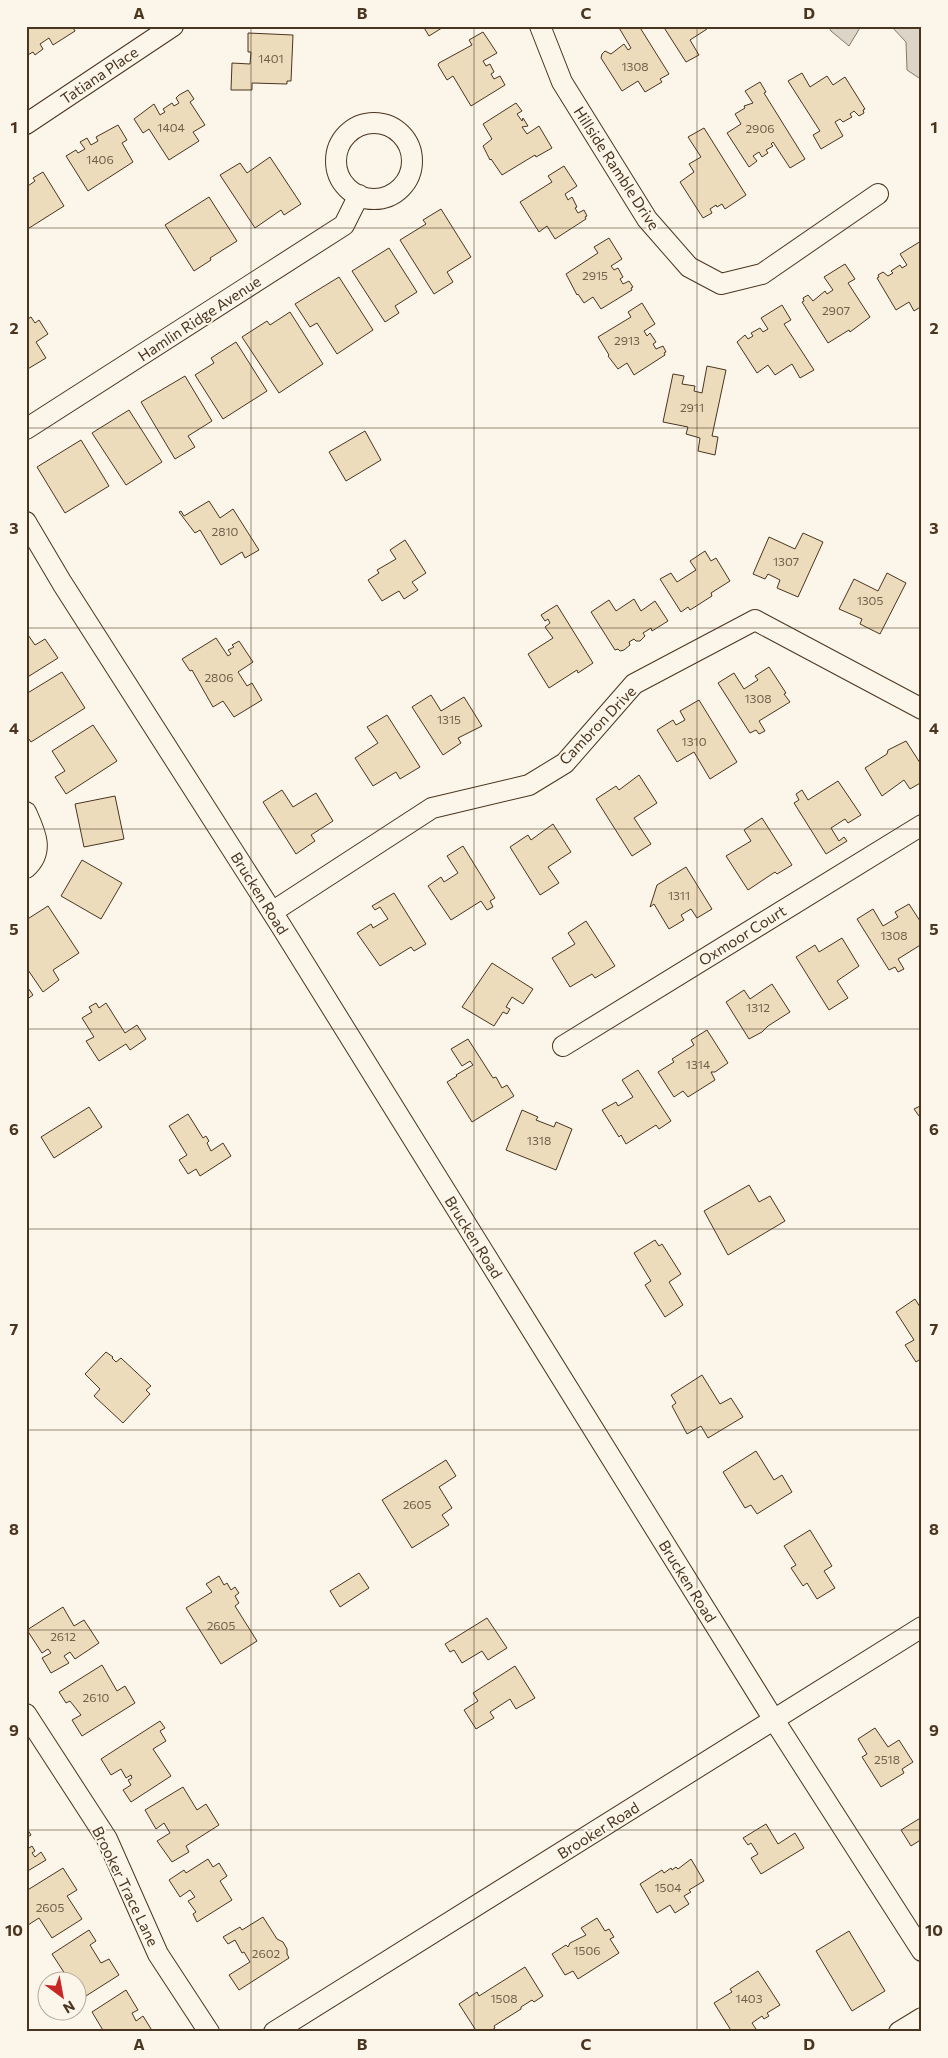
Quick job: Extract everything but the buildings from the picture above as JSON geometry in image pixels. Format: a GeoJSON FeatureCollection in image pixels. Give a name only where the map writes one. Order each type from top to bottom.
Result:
{"type":"FeatureCollection","features":[{"type":"Feature","properties":{"kind":"street","name":"Tatiana Place"},"geometry":{"type":"LineString","coordinates":[[26,124],[172,26]]}},
{"type":"Feature","properties":{"kind":"street","name":"Hillside Ramble Drive"},"geometry":{"type":"LineString","coordinates":[[540,26],[562,82],[647,219],[689,267],[721,284],[762,274],[878,194]]}},
{"type":"Feature","properties":{"kind":"street","name":"Hamlin Ridge Avenue"},"geometry":{"type":"LineString","coordinates":[[26,428],[344,225],[359,195]]}},
{"type":"Feature","properties":{"kind":"street","name":"Brucken Road"},"geometry":{"type":"LineString","coordinates":[[26,522],[62,583],[272,912],[774,1720],[922,1951]]}},
{"type":"Feature","properties":{"kind":"street","name":"Cambron Drive"},"geometry":{"type":"LineString","coordinates":[[272,912],[432,808],[529,785],[564,763],[634,684],[755,620],[922,709]]}},
{"type":"Feature","properties":{"kind":"street"},"geometry":{"type":"LineString","coordinates":[[26,812],[35,831],[38,845],[33,862],[26,868]]}},
{"type":"Feature","properties":{"kind":"street","name":"Oxmoor Court"},"geometry":{"type":"LineString","coordinates":[[563,1046],[922,824]]}},
{"type":"Feature","properties":{"kind":"street","name":"Brooker Road"},"geometry":{"type":"LineString","coordinates":[[274,2032],[922,1627]]}},
{"type":"Feature","properties":{"kind":"street","name":"Brooker Trace Lane"},"geometry":{"type":"LineString","coordinates":[[26,1714],[107,1840],[158,1954],[209,2032]]}},
{"type":"Feature","properties":{"kind":"street"},"geometry":{"type":"LineString","coordinates":[[898,2032],[922,2018]]}},
{"type":"Feature","properties":{"kind":"shaded area"},"geometry":{"type":"Polygon","coordinates":[[[828,26],[861,26],[849,46],[831,31],[828,26]]]}},
{"type":"Feature","properties":{"kind":"shaded area"},"geometry":{"type":"Polygon","coordinates":[[[891,26],[922,26],[922,80],[907,70],[906,42],[891,26]]]}}]}
